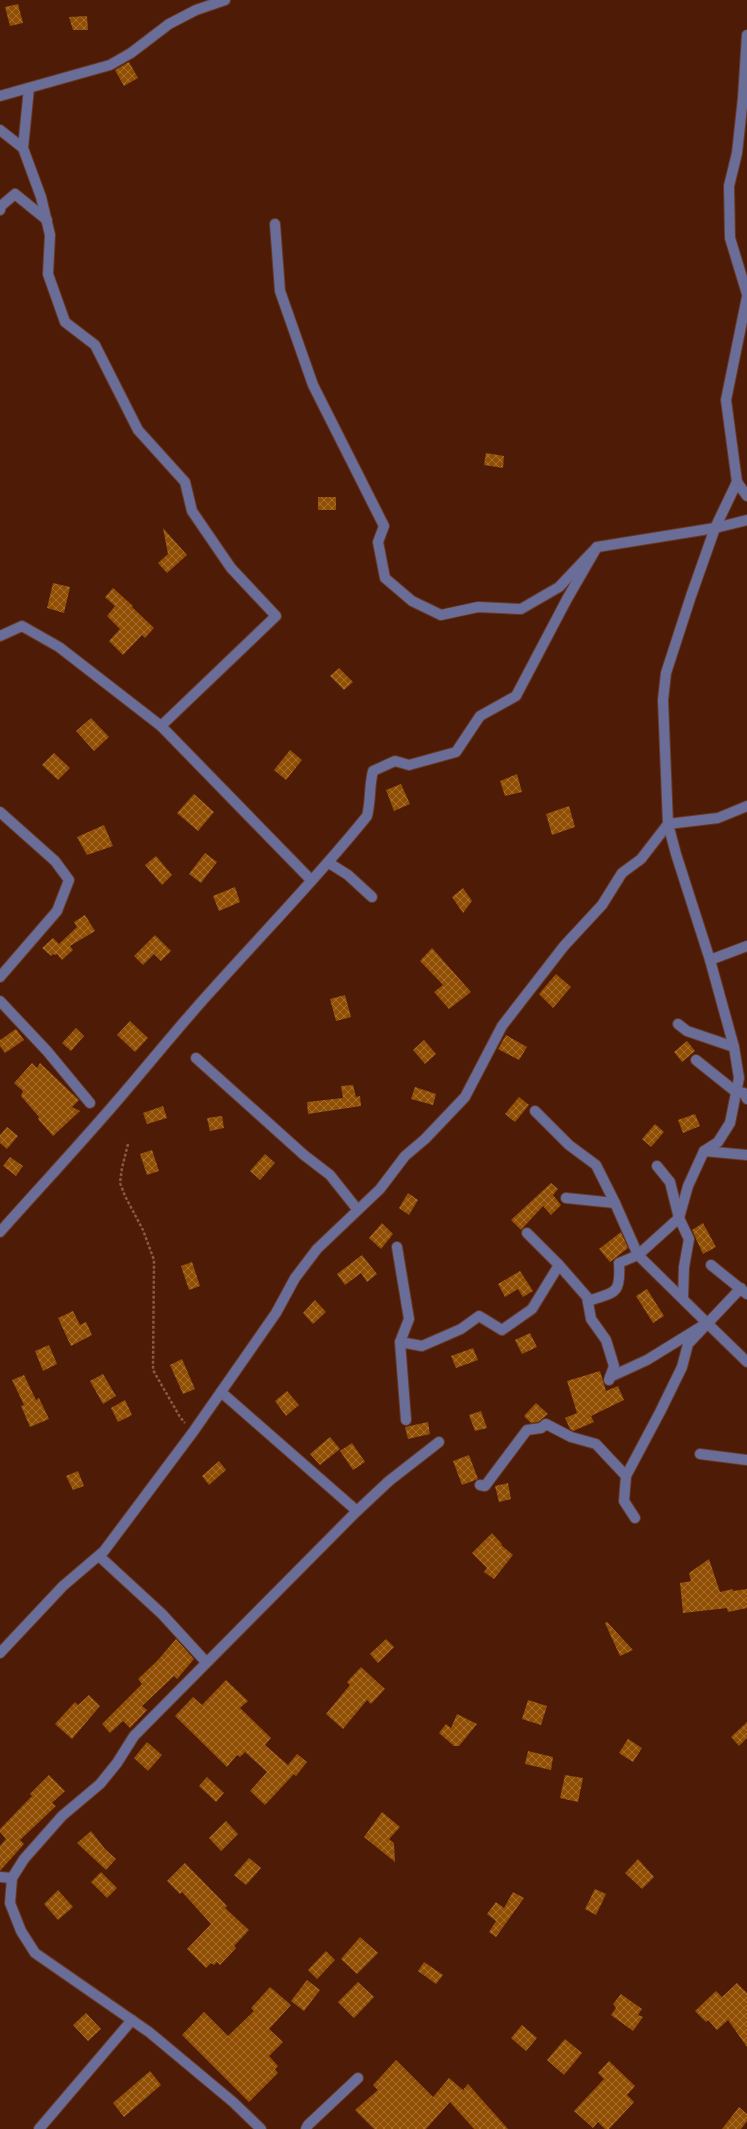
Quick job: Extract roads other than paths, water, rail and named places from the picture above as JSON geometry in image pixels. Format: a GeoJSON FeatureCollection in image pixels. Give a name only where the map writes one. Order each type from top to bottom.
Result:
{"type":"FeatureCollection","features":[{"type":"Feature","properties":{"kind":"street"},"geometry":{"type":"LineString","coordinates":[[0,96],[110,65],[131,53],[169,24],[191,13],[225,0]]}},
{"type":"Feature","properties":{"kind":"street"},"geometry":{"type":"LineString","coordinates":[[747,35],[744,108],[729,186],[730,238],[747,294]]}},
{"type":"Feature","properties":{"kind":"street"},"geometry":{"type":"LineString","coordinates":[[29,88],[23,148],[41,196],[50,235],[48,274],[65,322],[95,345],[138,430],[185,482],[192,511],[231,568],[276,616],[161,726]]}},
{"type":"Feature","properties":{"kind":"street"},"geometry":{"type":"LineString","coordinates":[[0,130],[23,148]]}},
{"type":"Feature","properties":{"kind":"street"},"geometry":{"type":"LineString","coordinates":[[0,210],[1,206],[16,194],[46,220]]}},
{"type":"Feature","properties":{"kind":"street"},"geometry":{"type":"LineString","coordinates":[[275,224],[280,291],[313,385],[384,526],[378,542],[385,578],[412,601],[441,615],[478,607],[521,609],[559,587],[597,548],[715,528],[747,520]]}},
{"type":"Feature","properties":{"kind":"street"},"geometry":{"type":"LineString","coordinates":[[747,298],[726,400],[737,482],[747,496]]}},
{"type":"Feature","properties":{"kind":"street"},"geometry":{"type":"LineString","coordinates":[[588,1301],[612,1294],[620,1282],[619,1263],[638,1255],[679,1218],[688,1186],[704,1151],[718,1142],[730,1123],[739,1078],[734,1047],[710,960],[676,854],[668,824],[663,700],[664,684],[669,661],[715,528],[737,482]]}},
{"type":"Feature","properties":{"kind":"street"},"geometry":{"type":"LineString","coordinates":[[0,1232],[112,1107],[212,990],[282,916],[311,880],[329,863],[367,816],[370,806],[369,786],[373,771],[395,761],[409,765],[456,752],[480,716],[516,696],[567,599],[597,548]]}},
{"type":"Feature","properties":{"kind":"street"},"geometry":{"type":"LineString","coordinates":[[0,636],[22,626],[53,643],[161,726],[311,880]]}},
{"type":"Feature","properties":{"kind":"street"},"geometry":{"type":"LineString","coordinates":[[0,1653],[63,1586],[99,1556],[193,1432],[276,1313],[295,1278],[318,1248],[333,1235],[357,1209],[380,1189],[405,1156],[425,1139],[465,1097],[502,1026],[564,946],[602,905],[622,873],[641,859],[668,824],[718,818],[747,806]]}},
{"type":"Feature","properties":{"kind":"street"},"geometry":{"type":"LineString","coordinates":[[0,812],[55,861],[69,880],[57,911],[0,977]]}},
{"type":"Feature","properties":{"kind":"street"},"geometry":{"type":"LineString","coordinates":[[329,863],[348,875],[372,897]]}},
{"type":"Feature","properties":{"kind":"street"},"geometry":{"type":"LineString","coordinates":[[710,960],[747,946]]}},
{"type":"Feature","properties":{"kind":"street"},"geometry":{"type":"LineString","coordinates":[[0,1001],[47,1051],[90,1103]]}},
{"type":"Feature","properties":{"kind":"street"},"geometry":{"type":"LineString","coordinates":[[678,1024],[687,1031],[734,1047]]}},
{"type":"Feature","properties":{"kind":"street"},"geometry":{"type":"LineString","coordinates":[[196,1058],[304,1155],[330,1175],[357,1209]]}},
{"type":"Feature","properties":{"kind":"street"},"geometry":{"type":"LineString","coordinates":[[696,1060],[736,1092],[744,1093],[747,1099]]}},
{"type":"Feature","properties":{"kind":"street"},"geometry":{"type":"LineString","coordinates":[[535,1110],[569,1145],[596,1165],[638,1255],[747,1362]]}},
{"type":"Feature","properties":{"kind":"street"},"geometry":{"type":"LineString","coordinates":[[704,1151],[747,1155]]}},
{"type":"Feature","properties":{"kind":"street"},"geometry":{"type":"LineString","coordinates":[[657,1166],[670,1182],[679,1218],[689,1239],[684,1267],[682,1298]]}},
{"type":"Feature","properties":{"kind":"street"},"geometry":{"type":"LineString","coordinates":[[566,1198],[615,1203]]}},
{"type":"Feature","properties":{"kind":"street"},"geometry":{"type":"LineString","coordinates":[[527,1233],[559,1265],[588,1301],[591,1319],[606,1340],[614,1366],[610,1379],[647,1360],[707,1323]]}},
{"type":"Feature","properties":{"kind":"street"},"geometry":{"type":"LineString","coordinates":[[397,1248],[409,1319],[400,1342],[406,1420]]}},
{"type":"Feature","properties":{"kind":"street"},"geometry":{"type":"LineString","coordinates":[[400,1342],[422,1346],[461,1329],[479,1316],[502,1330],[532,1309],[559,1265]]}},
{"type":"Feature","properties":{"kind":"street"},"geometry":{"type":"LineString","coordinates":[[636,1518],[624,1501],[626,1476],[664,1406],[682,1367],[688,1344],[707,1323],[744,1291],[711,1265]]}},
{"type":"Feature","properties":{"kind":"street"},"geometry":{"type":"LineString","coordinates":[[221,1392],[356,1511]]}},
{"type":"Feature","properties":{"kind":"street"},"geometry":{"type":"LineString","coordinates":[[480,1485],[485,1486],[527,1430],[541,1428],[546,1424],[571,1437],[596,1444],[626,1476]]}},
{"type":"Feature","properties":{"kind":"street"},"geometry":{"type":"LineString","coordinates":[[261,2129],[203,2077],[132,2020],[35,1953],[21,1931],[10,1903],[12,1878],[24,1859],[62,1816],[100,1784],[117,1763],[134,1736],[206,1662],[356,1511],[389,1482],[439,1442]]}},
{"type":"Feature","properties":{"kind":"street"},"geometry":{"type":"LineString","coordinates":[[700,1454],[747,1460]]}},
{"type":"Feature","properties":{"kind":"street"},"geometry":{"type":"LineString","coordinates":[[99,1556],[162,1614],[206,1662]]}},
{"type":"Feature","properties":{"kind":"street"},"geometry":{"type":"LineString","coordinates":[[0,1877],[12,1878]]}},
{"type":"Feature","properties":{"kind":"street"},"geometry":{"type":"LineString","coordinates":[[39,2129],[132,2020]]}},
{"type":"Feature","properties":{"kind":"street"},"geometry":{"type":"LineString","coordinates":[[306,2129],[308,2125],[358,2078]]}}]}
